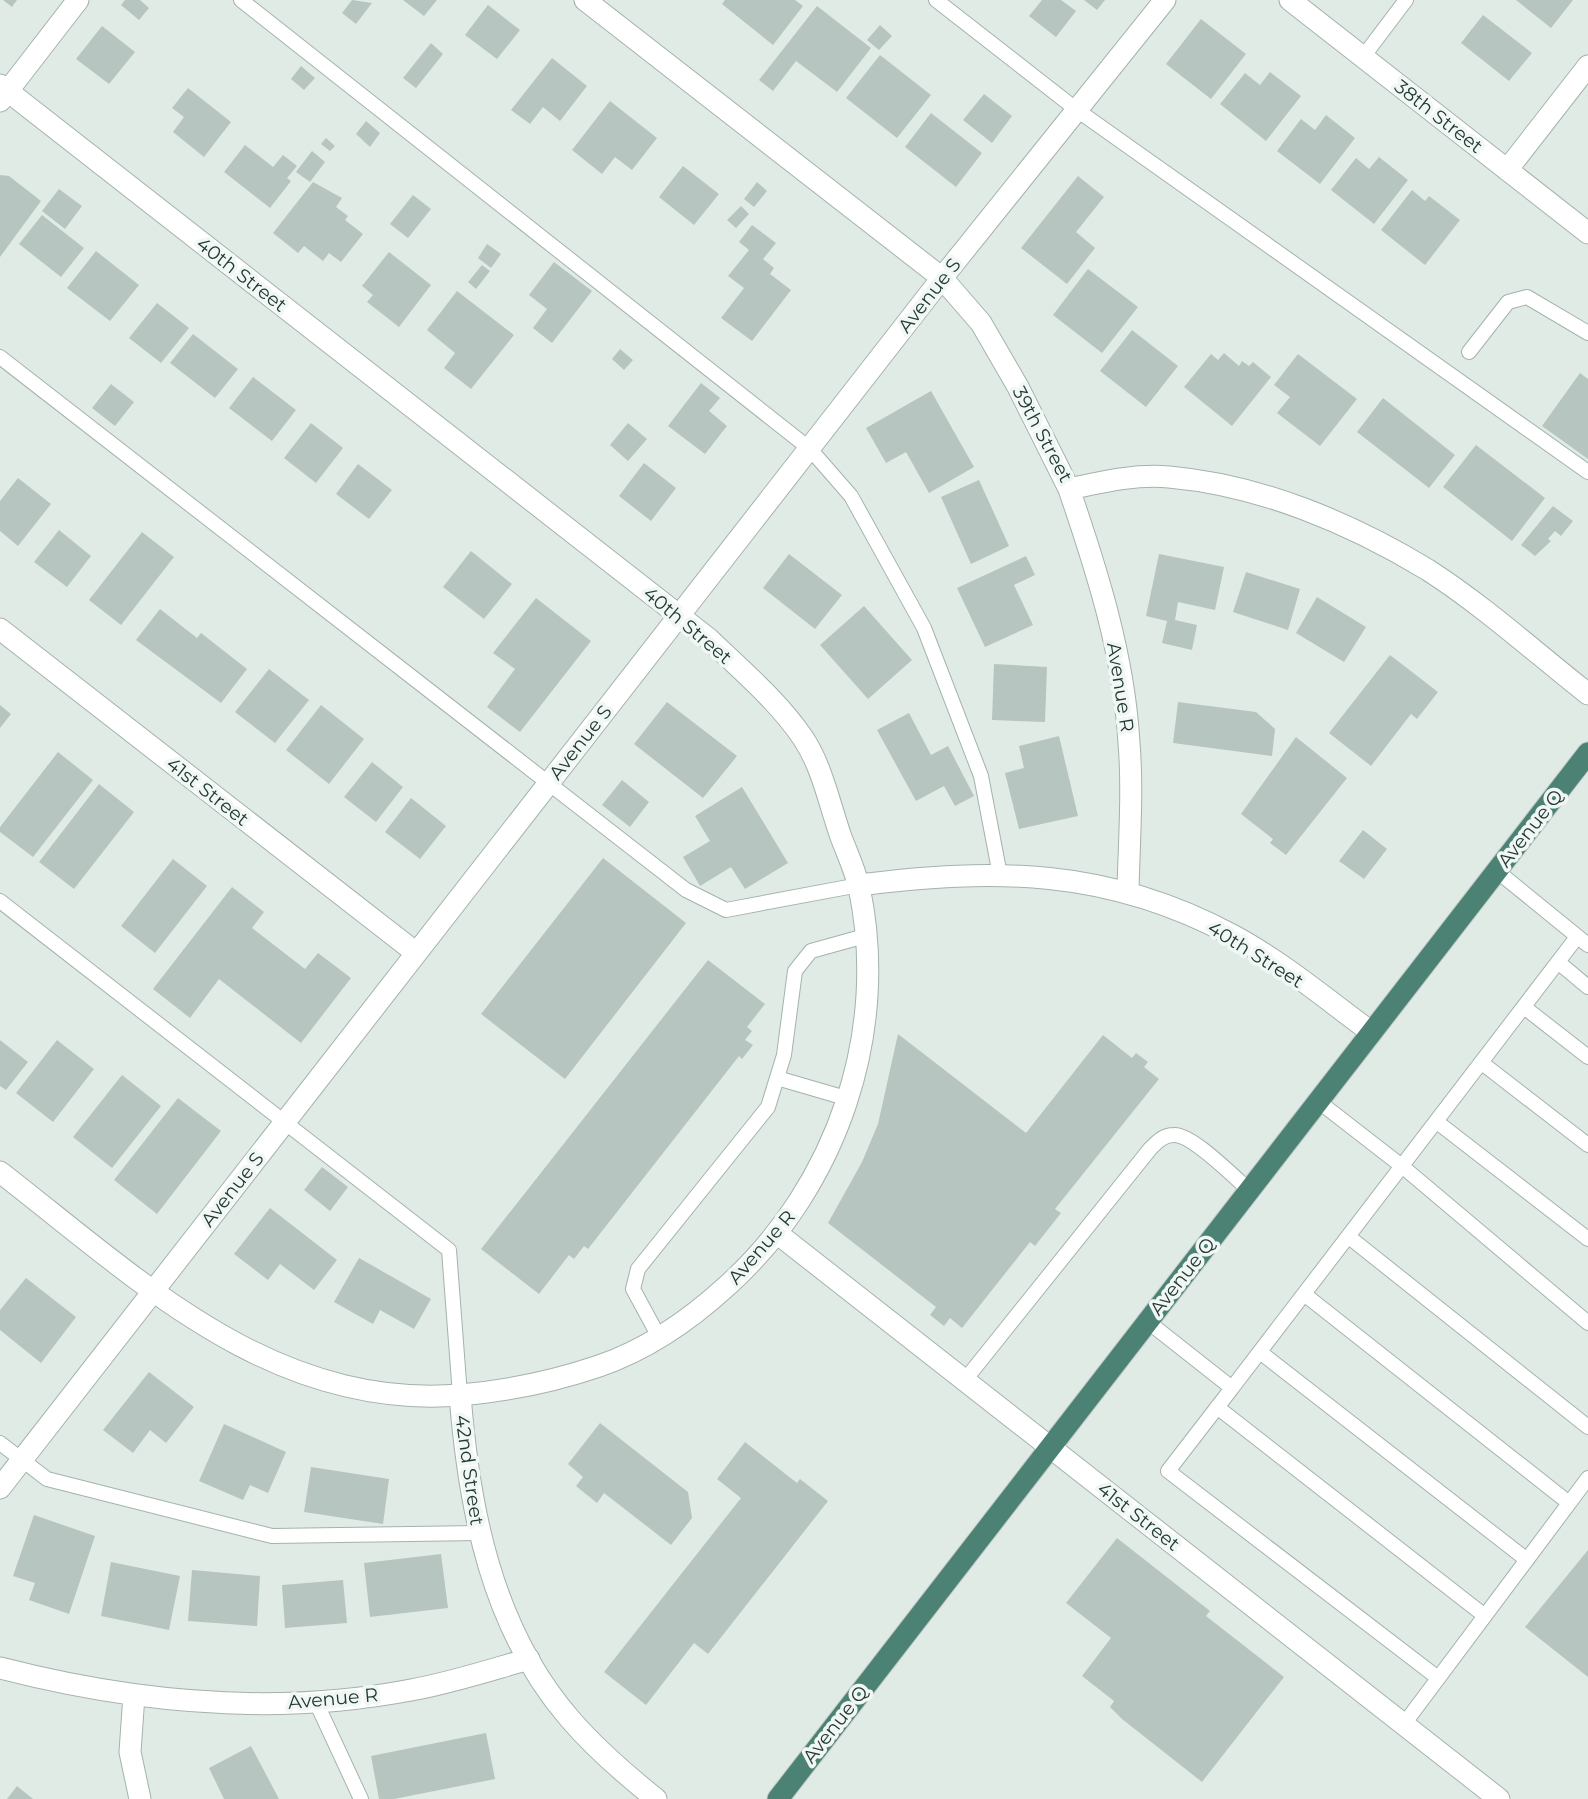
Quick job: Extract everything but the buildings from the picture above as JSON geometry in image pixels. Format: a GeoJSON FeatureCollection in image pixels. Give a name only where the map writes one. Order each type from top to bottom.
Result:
{"type":"FeatureCollection","features":[{"type":"Feature","properties":{"kind":"highway","name":"Avenue Q"},"geometry":{"type":"LineString","coordinates":[[778,1799],[1588,753]]}},
{"type":"Feature","properties":{"kind":"street"},"geometry":{"type":"LineString","coordinates":[[3,92],[78,0]]}},
{"type":"Feature","properties":{"kind":"street","name":"39th Street"},"geometry":{"type":"LineString","coordinates":[[585,0],[943,278],[981,323],[1018,387],[1069,489],[1111,480],[1168,477],[1215,484],[1276,500],[1343,524],[1438,578],[1588,694]]}},
{"type":"Feature","properties":{"kind":"street","name":"Avenue S"},"geometry":{"type":"LineString","coordinates":[[0,1488],[415,952],[943,278],[1165,0]]}},
{"type":"Feature","properties":{"kind":"street","name":"38th Street"},"geometry":{"type":"LineString","coordinates":[[1290,0],[1588,233]]}},
{"type":"Feature","properties":{"kind":"street"},"geometry":{"type":"LineString","coordinates":[[1507,170],[1588,66]]}},
{"type":"Feature","properties":{"kind":"street","name":"40th Street"},"geometry":{"type":"LineString","coordinates":[[3,92],[709,639],[769,698],[804,739],[859,885],[918,878],[1000,875],[1055,877],[1128,892],[1180,910],[1234,936],[1371,1032]]}},
{"type":"Feature","properties":{"kind":"street","name":"Avenue R"},"geometry":{"type":"LineString","coordinates":[[1069,489],[1097,572],[1116,647],[1129,742],[1128,892]]}},
{"type":"Feature","properties":{"kind":"street","name":"41st Street"},"geometry":{"type":"LineString","coordinates":[[0,629],[415,952]]}},
{"type":"Feature","properties":{"kind":"street","name":"Avenue R"},"geometry":{"type":"LineString","coordinates":[[460,1395],[497,1392],[600,1366],[659,1337],[707,1304],[752,1263],[778,1234],[827,1153],[849,1099],[865,1025],[865,936],[859,885]]}},
{"type":"Feature","properties":{"kind":"street","name":"42nd Street"},"geometry":{"type":"LineString","coordinates":[[0,1172],[153,1291],[215,1334],[278,1364],[353,1388],[434,1397],[460,1395],[466,1473],[483,1553],[510,1623],[529,1659],[569,1719],[625,1774],[656,1799]]}},
{"type":"Feature","properties":{"kind":"street","name":"41st Street"},"geometry":{"type":"LineString","coordinates":[[778,1234],[1499,1799]]}},
{"type":"Feature","properties":{"kind":"street","name":"Avenue R"},"geometry":{"type":"LineString","coordinates":[[0,1668],[57,1682],[134,1695],[213,1702],[316,1702],[410,1691],[529,1659]]}},
{"type":"Feature","properties":{"kind":"street"},"geometry":{"type":"LineString","coordinates":[[134,1695],[130,1752],[140,1799]]}},
{"type":"Feature","properties":{"kind":"lane"},"geometry":{"type":"LineString","coordinates":[[241,0],[810,449],[851,496],[924,628],[981,776],[1000,875]]}},
{"type":"Feature","properties":{"kind":"lane"},"geometry":{"type":"LineString","coordinates":[[936,0],[1077,110],[1588,472]]}},
{"type":"Feature","properties":{"kind":"lane"},"geometry":{"type":"LineString","coordinates":[[1363,57],[1406,0]]}},
{"type":"Feature","properties":{"kind":"lane"},"geometry":{"type":"LineString","coordinates":[[1469,352],[1508,302],[1527,297],[1588,333]]}},
{"type":"Feature","properties":{"kind":"lane"},"geometry":{"type":"LineString","coordinates":[[0,357],[686,890],[726,910],[859,885]]}},
{"type":"Feature","properties":{"kind":"lane"},"geometry":{"type":"LineString","coordinates":[[1438,1678],[1168,1471],[1558,962],[1583,941],[1497,871]]}},
{"type":"Feature","properties":{"kind":"lane"},"geometry":{"type":"LineString","coordinates":[[0,901],[449,1250],[460,1395]]}},
{"type":"Feature","properties":{"kind":"lane"},"geometry":{"type":"LineString","coordinates":[[659,1337],[633,1289],[638,1269],[768,1107],[785,1055],[795,971],[811,951],[865,936]]}},
{"type":"Feature","properties":{"kind":"lane"},"geometry":{"type":"LineString","coordinates":[[1558,962],[1588,988]]}},
{"type":"Feature","properties":{"kind":"lane"},"geometry":{"type":"LineString","coordinates":[[1524,1007],[1588,1058]]}},
{"type":"Feature","properties":{"kind":"lane"},"geometry":{"type":"LineString","coordinates":[[1482,1063],[1588,1145]]}},
{"type":"Feature","properties":{"kind":"lane"},"geometry":{"type":"LineString","coordinates":[[777,1077],[849,1099]]}},
{"type":"Feature","properties":{"kind":"lane"},"geometry":{"type":"LineString","coordinates":[[1318,1101],[1403,1167],[1588,1323]]}},
{"type":"Feature","properties":{"kind":"lane"},"geometry":{"type":"LineString","coordinates":[[1437,1122],[1588,1239]]}},
{"type":"Feature","properties":{"kind":"lane"},"geometry":{"type":"LineString","coordinates":[[965,1380],[1150,1149],[1164,1137],[1177,1134],[1193,1142],[1249,1190]]}},
{"type":"Feature","properties":{"kind":"lane"},"geometry":{"type":"LineString","coordinates":[[1349,1237],[1588,1427]]}},
{"type":"Feature","properties":{"kind":"lane"},"geometry":{"type":"LineString","coordinates":[[1304,1294],[1569,1503]]}},
{"type":"Feature","properties":{"kind":"lane"},"geometry":{"type":"LineString","coordinates":[[1147,1321],[1231,1388]]}},
{"type":"Feature","properties":{"kind":"lane"},"geometry":{"type":"LineString","coordinates":[[1259,1352],[1527,1560]]}},
{"type":"Feature","properties":{"kind":"lane"},"geometry":{"type":"LineString","coordinates":[[1217,1407],[1485,1616]]}},
{"type":"Feature","properties":{"kind":"lane"},"geometry":{"type":"LineString","coordinates":[[0,1443],[47,1479],[272,1536],[479,1533]]}},
{"type":"Feature","properties":{"kind":"lane"},"geometry":{"type":"LineString","coordinates":[[1404,1724],[1588,1478]]}},
{"type":"Feature","properties":{"kind":"lane"},"geometry":{"type":"LineString","coordinates":[[316,1702],[361,1799]]}}]}
